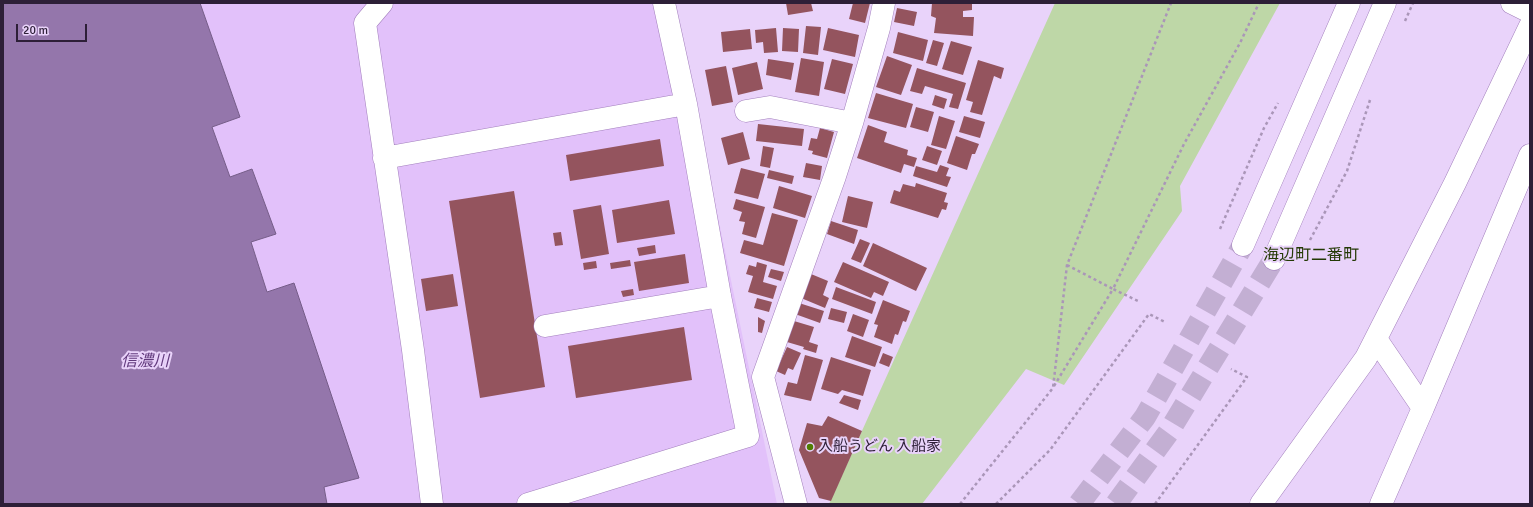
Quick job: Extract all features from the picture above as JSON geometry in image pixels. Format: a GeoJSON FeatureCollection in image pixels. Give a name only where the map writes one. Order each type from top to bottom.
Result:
{"type":"FeatureCollection","features":[{"type":"Feature","properties":{"kind":"street"},"geometry":{"type":"LineString","coordinates":[[382,3],[365,23],[413,350],[432,504]]}},
{"type":"Feature","properties":{"kind":"street"},"geometry":{"type":"LineString","coordinates":[[528,504],[748,436],[720,296],[686,104],[664,3]]}},
{"type":"Feature","properties":{"kind":"street"},"geometry":{"type":"LineString","coordinates":[[796,504],[763,377],[835,176],[879,28],[884,3]]}},
{"type":"Feature","properties":{"kind":"street"},"geometry":{"type":"LineString","coordinates":[[1243,245],[1349,3]]}},
{"type":"Feature","properties":{"kind":"street"},"geometry":{"type":"LineString","coordinates":[[1274,259],[1385,3]]}},
{"type":"Feature","properties":{"kind":"street"},"geometry":{"type":"LineString","coordinates":[[1512,3],[1530,12]]}},
{"type":"Feature","properties":{"kind":"street"},"geometry":{"type":"LineString","coordinates":[[1261,504],[1366,358],[1455,183],[1530,26]]}},
{"type":"Feature","properties":{"kind":"street"},"geometry":{"type":"LineString","coordinates":[[384,158],[686,104]]}},
{"type":"Feature","properties":{"kind":"street"},"geometry":{"type":"LineString","coordinates":[[746,111],[770,107],[852,123]]}},
{"type":"Feature","properties":{"kind":"street"},"geometry":{"type":"LineString","coordinates":[[1381,504],[1530,155]]}},
{"type":"Feature","properties":{"kind":"street"},"geometry":{"type":"LineString","coordinates":[[545,326],[720,296]]}},
{"type":"Feature","properties":{"kind":"street"},"geometry":{"type":"LineString","coordinates":[[1376,339],[1423,408]]}},
{"type":"Feature","properties":{"kind":"path"},"geometry":{"type":"LineString","coordinates":[[1052,388],[1067,265],[1171,3]]}},
{"type":"Feature","properties":{"kind":"path"},"geometry":{"type":"LineString","coordinates":[[960,504],[1052,388],[1114,289],[1184,144],[1240,43],[1260,3]]}},
{"type":"Feature","properties":{"kind":"path"},"geometry":{"type":"LineString","coordinates":[[1403,24],[1413,3]]}},
{"type":"Feature","properties":{"kind":"path"},"geometry":{"type":"LineString","coordinates":[[1307,245],[1347,171],[1372,95]]}},
{"type":"Feature","properties":{"kind":"path"},"geometry":{"type":"LineString","coordinates":[[1067,265],[1138,300]]}},
{"type":"Feature","properties":{"kind":"path"},"geometry":{"type":"LineString","coordinates":[[996,504],[1050,450],[1149,314],[1165,322]]}},
{"type":"Feature","properties":{"kind":"path"},"geometry":{"type":"LineString","coordinates":[[1155,504],[1247,377],[1231,368]]}},
{"type":"Feature","properties":{"kind":"shaded area"},"geometry":{"type":"Polygon","coordinates":[[[200,3],[674,3],[777,504],[327,504],[324,487],[358,478],[294,284],[267,292],[251,242],[276,234],[252,169],[230,177],[212,127],[240,117],[200,3]]]}},
{"type":"Feature","properties":{"kind":"green space"},"geometry":{"type":"Polygon","coordinates":[[[1055,3],[1280,3],[1180,186],[1182,211],[1064,385],[1026,369],[922,504],[829,504],[1055,3]]]}},
{"type":"Feature","properties":{"kind":"water","name":"信濃川"},"geometry":{"type":"Polygon","coordinates":[[[3,3],[200,3],[240,117],[212,127],[230,177],[252,169],[276,234],[251,242],[267,292],[294,283],[359,478],[324,487],[327,504],[3,504],[3,3]]]}},
{"type":"Feature","properties":{"kind":"building"},"geometry":{"type":"Polygon","coordinates":[[[786,3],[811,3],[813,11],[788,15],[786,3]]]}},
{"type":"Feature","properties":{"kind":"building"},"geometry":{"type":"Polygon","coordinates":[[[853,3],[870,3],[865,23],[849,19],[853,3]]]}},
{"type":"Feature","properties":{"kind":"building"},"geometry":{"type":"Polygon","coordinates":[[[932,3],[972,3],[972,10],[963,11],[963,17],[974,17],[973,36],[934,33],[936,18],[931,16],[932,3]]]}},
{"type":"Feature","properties":{"kind":"building"},"geometry":{"type":"Polygon","coordinates":[[[897,8],[917,12],[914,26],[894,22],[897,8]]]}},
{"type":"Feature","properties":{"kind":"building"},"geometry":{"type":"Polygon","coordinates":[[[806,26],[821,27],[818,55],[803,53],[806,26]]]}},
{"type":"Feature","properties":{"kind":"building"},"geometry":{"type":"Polygon","coordinates":[[[776,28],[778,52],[764,53],[763,42],[756,43],[755,30],[776,28]]]}},
{"type":"Feature","properties":{"kind":"building"},"geometry":{"type":"Polygon","coordinates":[[[783,28],[799,29],[798,52],[782,51],[783,28]]]}},
{"type":"Feature","properties":{"kind":"building"},"geometry":{"type":"Polygon","coordinates":[[[828,28],[859,35],[855,57],[823,50],[828,28]]]}},
{"type":"Feature","properties":{"kind":"building"},"geometry":{"type":"Polygon","coordinates":[[[750,29],[752,49],[723,52],[721,32],[750,29]]]}},
{"type":"Feature","properties":{"kind":"building"},"geometry":{"type":"Polygon","coordinates":[[[898,32],[928,40],[923,61],[893,53],[898,32]]]}},
{"type":"Feature","properties":{"kind":"building"},"geometry":{"type":"Polygon","coordinates":[[[933,40],[944,43],[937,66],[926,63],[933,40]]]}},
{"type":"Feature","properties":{"kind":"building"},"geometry":{"type":"Polygon","coordinates":[[[951,41],[972,47],[963,75],[942,69],[951,41]]]}},
{"type":"Feature","properties":{"kind":"building"},"geometry":{"type":"Polygon","coordinates":[[[887,56],[912,65],[901,95],[876,87],[887,56]]]}},
{"type":"Feature","properties":{"kind":"building"},"geometry":{"type":"Polygon","coordinates":[[[801,58],[824,62],[819,96],[795,92],[801,58]]]}},
{"type":"Feature","properties":{"kind":"building"},"geometry":{"type":"Polygon","coordinates":[[[768,59],[794,63],[791,80],[766,75],[768,59]]]}},
{"type":"Feature","properties":{"kind":"building"},"geometry":{"type":"Polygon","coordinates":[[[832,59],[853,64],[845,94],[824,89],[832,59]]]}},
{"type":"Feature","properties":{"kind":"building"},"geometry":{"type":"Polygon","coordinates":[[[978,60],[1004,68],[1001,79],[994,76],[982,115],[970,112],[973,102],[966,100],[978,60]]]}},
{"type":"Feature","properties":{"kind":"building"},"geometry":{"type":"Polygon","coordinates":[[[757,62],[763,89],[738,95],[732,68],[757,62]]]}},
{"type":"Feature","properties":{"kind":"building"},"geometry":{"type":"Polygon","coordinates":[[[726,66],[733,102],[712,106],[705,70],[726,66]]]}},
{"type":"Feature","properties":{"kind":"building"},"geometry":{"type":"Polygon","coordinates":[[[917,68],[966,83],[958,109],[949,107],[953,94],[925,86],[922,94],[910,91],[917,68]]]}},
{"type":"Feature","properties":{"kind":"building"},"geometry":{"type":"Polygon","coordinates":[[[876,93],[913,104],[906,128],[868,118],[876,93]]]}},
{"type":"Feature","properties":{"kind":"building"},"geometry":{"type":"Polygon","coordinates":[[[935,95],[947,99],[944,109],[932,105],[935,95]]]}},
{"type":"Feature","properties":{"kind":"building"},"geometry":{"type":"Polygon","coordinates":[[[916,107],[934,112],[928,132],[910,127],[916,107]]]}},
{"type":"Feature","properties":{"kind":"building"},"geometry":{"type":"Polygon","coordinates":[[[939,116],[955,121],[946,149],[931,145],[939,116]]]}},
{"type":"Feature","properties":{"kind":"building"},"geometry":{"type":"Polygon","coordinates":[[[964,116],[985,122],[980,138],[959,132],[964,116]]]}},
{"type":"Feature","properties":{"kind":"building"},"geometry":{"type":"Polygon","coordinates":[[[758,124],[804,129],[802,146],[756,141],[758,124]]]}},
{"type":"Feature","properties":{"kind":"building"},"geometry":{"type":"Polygon","coordinates":[[[868,125],[887,132],[884,142],[908,150],[907,155],[917,158],[914,167],[904,164],[901,173],[857,158],[868,125]]]}},
{"type":"Feature","properties":{"kind":"building"},"geometry":{"type":"Polygon","coordinates":[[[820,128],[834,132],[827,158],[812,154],[813,151],[808,150],[811,138],[817,139],[820,128]]]}},
{"type":"Feature","properties":{"kind":"building"},"geometry":{"type":"Polygon","coordinates":[[[743,132],[750,159],[728,165],[721,138],[743,132]]]}},
{"type":"Feature","properties":{"kind":"building"},"geometry":{"type":"Polygon","coordinates":[[[956,136],[979,144],[975,154],[972,154],[967,170],[947,163],[956,136]]]}},
{"type":"Feature","properties":{"kind":"building"},"geometry":{"type":"Polygon","coordinates":[[[660,139],[664,166],[570,181],[566,155],[660,139]]]}},
{"type":"Feature","properties":{"kind":"building"},"geometry":{"type":"Polygon","coordinates":[[[763,146],[774,148],[770,168],[760,166],[763,146]]]}},
{"type":"Feature","properties":{"kind":"building"},"geometry":{"type":"Polygon","coordinates":[[[927,146],[942,151],[937,165],[922,160],[927,146]]]}},
{"type":"Feature","properties":{"kind":"building"},"geometry":{"type":"Polygon","coordinates":[[[806,163],[822,166],[820,180],[803,177],[806,163]]]}},
{"type":"Feature","properties":{"kind":"building"},"geometry":{"type":"Polygon","coordinates":[[[940,165],[949,168],[946,176],[951,177],[947,187],[913,176],[916,166],[937,172],[940,165]]]}},
{"type":"Feature","properties":{"kind":"building"},"geometry":{"type":"Polygon","coordinates":[[[741,168],[765,174],[758,199],[734,193],[741,168]]]}},
{"type":"Feature","properties":{"kind":"building"},"geometry":{"type":"Polygon","coordinates":[[[769,170],[794,176],[792,184],[767,178],[769,170]]]}},
{"type":"Feature","properties":{"kind":"building"},"geometry":{"type":"Polygon","coordinates":[[[916,183],[947,193],[944,202],[948,203],[946,210],[942,209],[938,218],[890,203],[894,190],[900,192],[903,184],[915,187],[916,183]]]}},
{"type":"Feature","properties":{"kind":"building"},"geometry":{"type":"Polygon","coordinates":[[[779,186],[812,196],[805,218],[773,208],[779,186]]]}},
{"type":"Feature","properties":{"kind":"building"},"geometry":{"type":"Polygon","coordinates":[[[514,191],[545,387],[480,398],[449,201],[514,191]]]}},
{"type":"Feature","properties":{"kind":"building"},"geometry":{"type":"Polygon","coordinates":[[[848,196],[873,202],[867,228],[842,222],[848,196]]]}},
{"type":"Feature","properties":{"kind":"building"},"geometry":{"type":"Polygon","coordinates":[[[736,199],[765,207],[756,238],[742,234],[745,222],[739,221],[742,212],[733,209],[736,199]]]}},
{"type":"Feature","properties":{"kind":"building"},"geometry":{"type":"Polygon","coordinates":[[[669,200],[675,234],[617,243],[612,210],[669,200]]]}},
{"type":"Feature","properties":{"kind":"building"},"geometry":{"type":"Polygon","coordinates":[[[601,205],[609,254],[581,259],[573,210],[601,205]]]}},
{"type":"Feature","properties":{"kind":"building"},"geometry":{"type":"Polygon","coordinates":[[[772,213],[798,220],[784,266],[740,253],[744,240],[763,245],[772,213]]]}},
{"type":"Feature","properties":{"kind":"building"},"geometry":{"type":"Polygon","coordinates":[[[831,221],[858,230],[854,244],[827,234],[831,221]]]}},
{"type":"Feature","properties":{"kind":"building"},"geometry":{"type":"Polygon","coordinates":[[[561,232],[563,245],[555,246],[553,233],[561,232]]]}},
{"type":"Feature","properties":{"kind":"building"},"geometry":{"type":"Polygon","coordinates":[[[860,239],[870,243],[861,263],[851,259],[860,239]]]}},
{"type":"Feature","properties":{"kind":"building"},"geometry":{"type":"Polygon","coordinates":[[[873,243],[927,268],[916,291],[863,266],[873,243]]]}},
{"type":"Feature","properties":{"kind":"building"},"geometry":{"type":"Polygon","coordinates":[[[655,245],[656,253],[639,256],[637,248],[655,245]]]}},
{"type":"Feature","properties":{"kind":"building"},"geometry":{"type":"Polygon","coordinates":[[[685,254],[689,283],[639,291],[634,262],[685,254]]]}},
{"type":"Feature","properties":{"kind":"building"},"geometry":{"type":"Polygon","coordinates":[[[630,260],[631,266],[611,269],[610,263],[630,260]]]}},
{"type":"Feature","properties":{"kind":"building"},"geometry":{"type":"Polygon","coordinates":[[[596,261],[597,268],[584,270],[583,263],[596,261]]]}},
{"type":"Feature","properties":{"kind":"building"},"geometry":{"type":"Polygon","coordinates":[[[757,262],[767,265],[763,282],[777,286],[773,299],[748,292],[753,276],[746,274],[749,265],[756,267],[757,262]]]}},
{"type":"Feature","properties":{"kind":"building"},"geometry":{"type":"Polygon","coordinates":[[[843,262],[889,282],[883,296],[874,292],[871,298],[834,282],[843,262]]]}},
{"type":"Feature","properties":{"kind":"building"},"geometry":{"type":"Polygon","coordinates":[[[771,269],[784,272],[781,281],[768,277],[771,269]]]}},
{"type":"Feature","properties":{"kind":"building"},"geometry":{"type":"Polygon","coordinates":[[[453,274],[458,306],[426,311],[421,279],[453,274]]]}},
{"type":"Feature","properties":{"kind":"building"},"geometry":{"type":"Polygon","coordinates":[[[811,274],[828,281],[823,295],[829,298],[825,308],[801,298],[811,274]]]}},
{"type":"Feature","properties":{"kind":"building"},"geometry":{"type":"Polygon","coordinates":[[[836,287],[876,302],[872,314],[832,299],[836,287]]]}},
{"type":"Feature","properties":{"kind":"building"},"geometry":{"type":"Polygon","coordinates":[[[633,289],[634,295],[623,297],[621,291],[633,289]]]}},
{"type":"Feature","properties":{"kind":"building"},"geometry":{"type":"Polygon","coordinates":[[[757,298],[772,302],[769,312],[754,308],[757,298]]]}},
{"type":"Feature","properties":{"kind":"building"},"geometry":{"type":"Polygon","coordinates":[[[883,300],[910,311],[906,322],[903,321],[898,335],[895,334],[892,344],[874,337],[878,325],[874,324],[883,300]]]}},
{"type":"Feature","properties":{"kind":"building"},"geometry":{"type":"Polygon","coordinates":[[[799,303],[824,311],[820,323],[795,314],[799,303]]]}},
{"type":"Feature","properties":{"kind":"building"},"geometry":{"type":"Polygon","coordinates":[[[831,308],[847,312],[844,323],[828,319],[831,308]]]}},
{"type":"Feature","properties":{"kind":"building"},"geometry":{"type":"Polygon","coordinates":[[[853,314],[869,320],[863,337],[847,331],[853,314]]]}},
{"type":"Feature","properties":{"kind":"building"},"geometry":{"type":"Polygon","coordinates":[[[758,317],[765,321],[762,333],[758,332],[758,317]]]}},
{"type":"Feature","properties":{"kind":"building"},"geometry":{"type":"Polygon","coordinates":[[[794,321],[814,327],[809,342],[818,345],[816,353],[803,349],[804,347],[787,342],[794,321]]]}},
{"type":"Feature","properties":{"kind":"building"},"geometry":{"type":"Polygon","coordinates":[[[684,327],[692,380],[576,398],[568,346],[684,327]]]}},
{"type":"Feature","properties":{"kind":"building"},"geometry":{"type":"Polygon","coordinates":[[[852,336],[882,347],[875,367],[845,357],[852,336]]]}},
{"type":"Feature","properties":{"kind":"building"},"geometry":{"type":"Polygon","coordinates":[[[787,347],[801,353],[793,370],[788,368],[785,375],[776,371],[787,347]]]}},
{"type":"Feature","properties":{"kind":"building"},"geometry":{"type":"Polygon","coordinates":[[[883,353],[893,357],[889,367],[879,363],[883,353]]]}},
{"type":"Feature","properties":{"kind":"building"},"geometry":{"type":"Polygon","coordinates":[[[805,355],[823,360],[811,401],[784,395],[788,382],[797,384],[805,355]]]}},
{"type":"Feature","properties":{"kind":"building"},"geometry":{"type":"Polygon","coordinates":[[[831,357],[871,370],[863,396],[842,390],[838,394],[821,389],[831,357]]]}},
{"type":"Feature","properties":{"kind":"building"},"geometry":{"type":"Polygon","coordinates":[[[844,395],[861,400],[858,410],[839,403],[844,395]]]}},
{"type":"Feature","properties":{"kind":"building"},"geometry":{"type":"Polygon","coordinates":[[[828,416],[862,431],[831,501],[819,498],[799,450],[807,423],[822,426],[828,416]]]}},
{"type":"Feature","properties":{"kind":"tunnel"},"geometry":{"type":"LineString","coordinates":[[1079,504],[1145,417],[1243,245]]}},
{"type":"Feature","properties":{"kind":"tunnel"},"geometry":{"type":"LineString","coordinates":[[1116,504],[1168,433],[1274,259]]}},
{"type":"Feature","properties":{"kind":"place","name":"入船うどん 入船家"},"geometry":{"type":"Point","coordinates":[810,447]}},
{"type":"Feature","properties":{"kind":"district","name":"海辺町二番町"},"geometry":{"type":"Point","coordinates":[1311,256]}}]}
